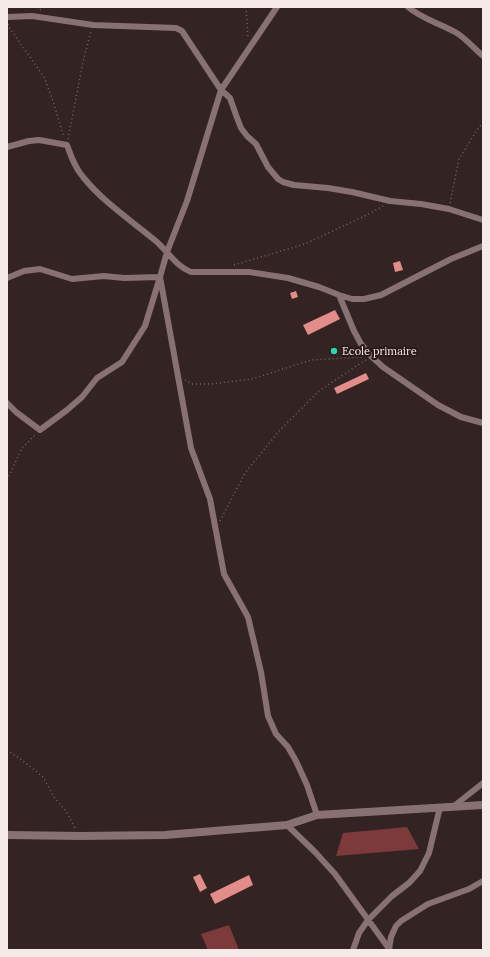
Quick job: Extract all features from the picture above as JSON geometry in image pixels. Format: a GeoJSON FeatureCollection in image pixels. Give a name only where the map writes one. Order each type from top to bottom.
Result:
{"type":"FeatureCollection","features":[{"type":"Feature","properties":{"kind":"street"},"geometry":{"type":"LineString","coordinates":[[7,403],[16,412],[40,430],[82,397],[97,378],[122,362],[145,326],[167,252],[187,200],[221,90],[277,7]]}},
{"type":"Feature","properties":{"kind":"street"},"geometry":{"type":"LineString","coordinates":[[408,7],[423,18],[456,32],[483,56]]}},
{"type":"Feature","properties":{"kind":"street"},"geometry":{"type":"LineString","coordinates":[[7,17],[32,16],[93,25],[176,28],[182,31],[221,90],[230,98],[241,128],[256,144],[268,167],[278,179],[294,185],[328,188],[390,201],[449,209],[483,220]]}},
{"type":"Feature","properties":{"kind":"street"},"geometry":{"type":"LineString","coordinates":[[7,146],[39,140],[67,145],[74,163],[83,177],[108,202],[167,252],[184,270],[191,272],[250,272],[288,278],[319,287],[339,295],[364,299],[381,294],[451,259],[483,246]]}},
{"type":"Feature","properties":{"kind":"street"},"geometry":{"type":"LineString","coordinates":[[7,278],[24,271],[40,269],[72,279],[104,276],[124,278],[160,277]]}},
{"type":"Feature","properties":{"kind":"street"},"geometry":{"type":"LineString","coordinates":[[160,277],[191,448],[210,499],[224,574],[248,617],[261,672],[268,716],[276,734],[288,746],[296,760],[307,785],[317,815]]}},
{"type":"Feature","properties":{"kind":"street"},"geometry":{"type":"LineString","coordinates":[[339,295],[361,344],[383,367],[438,405],[461,417],[483,423]]}},
{"type":"Feature","properties":{"kind":"street"},"geometry":{"type":"LineString","coordinates":[[454,806],[483,783]]}},
{"type":"Feature","properties":{"kind":"street"},"geometry":{"type":"LineString","coordinates":[[7,835],[80,836],[165,834],[287,825],[317,815],[483,804]]}},
{"type":"Feature","properties":{"kind":"street"},"geometry":{"type":"LineString","coordinates":[[353,950],[359,933],[368,920],[392,896],[409,884],[420,871],[429,853],[440,807]]}},
{"type":"Feature","properties":{"kind":"street"},"geometry":{"type":"LineString","coordinates":[[287,825],[335,874],[390,949]]}},
{"type":"Feature","properties":{"kind":"street"},"geometry":{"type":"LineString","coordinates":[[390,949],[391,937],[396,926],[401,921],[428,904],[483,881]]}},
{"type":"Feature","properties":{"kind":"path"},"geometry":{"type":"LineString","coordinates":[[246,7],[249,48]]}},
{"type":"Feature","properties":{"kind":"path"},"geometry":{"type":"LineString","coordinates":[[7,22],[44,77],[67,145]]}},
{"type":"Feature","properties":{"kind":"path"},"geometry":{"type":"LineString","coordinates":[[67,145],[83,62],[93,25]]}},
{"type":"Feature","properties":{"kind":"path"},"geometry":{"type":"LineString","coordinates":[[449,209],[458,159],[483,123]]}},
{"type":"Feature","properties":{"kind":"path"},"geometry":{"type":"LineString","coordinates":[[229,267],[305,244],[371,213],[390,201]]}},
{"type":"Feature","properties":{"kind":"path"},"geometry":{"type":"LineString","coordinates":[[179,377],[192,384],[210,384],[252,379],[311,360],[371,356]]}},
{"type":"Feature","properties":{"kind":"path"},"geometry":{"type":"LineString","coordinates":[[216,530],[245,473],[280,430],[319,391],[371,356]]}},
{"type":"Feature","properties":{"kind":"path"},"geometry":{"type":"LineString","coordinates":[[7,480],[22,448],[40,430]]}},
{"type":"Feature","properties":{"kind":"path"},"geometry":{"type":"LineString","coordinates":[[7,750],[43,777],[54,797],[66,811],[80,836]]}},
{"type":"Feature","properties":{"kind":"shaded area"},"geometry":{"type":"Polygon","coordinates":[[[407,827],[419,849],[336,856],[343,833],[407,827]]]}},
{"type":"Feature","properties":{"kind":"shaded area"},"geometry":{"type":"Polygon","coordinates":[[[229,925],[239,950],[208,950],[201,934],[229,925]]]}},
{"type":"Feature","properties":{"kind":"building"},"geometry":{"type":"Polygon","coordinates":[[[400,261],[403,270],[395,272],[393,263],[400,261]]]}},
{"type":"Feature","properties":{"kind":"building"},"geometry":{"type":"Polygon","coordinates":[[[296,291],[298,297],[292,299],[290,293],[296,291]]]}},
{"type":"Feature","properties":{"kind":"building"},"geometry":{"type":"Polygon","coordinates":[[[335,310],[340,319],[308,335],[303,325],[335,310]]]}},
{"type":"Feature","properties":{"kind":"building"},"geometry":{"type":"Polygon","coordinates":[[[366,373],[369,379],[337,394],[334,388],[366,373]]]}},
{"type":"Feature","properties":{"kind":"building"},"geometry":{"type":"Polygon","coordinates":[[[200,874],[207,888],[200,892],[193,877],[200,874]]]}},
{"type":"Feature","properties":{"kind":"building"},"geometry":{"type":"Polygon","coordinates":[[[249,875],[253,885],[215,904],[210,894],[249,875]]]}},
{"type":"Feature","properties":{"kind":"place","name":"Ecole primaire"},"geometry":{"type":"Point","coordinates":[334,351]}}]}
